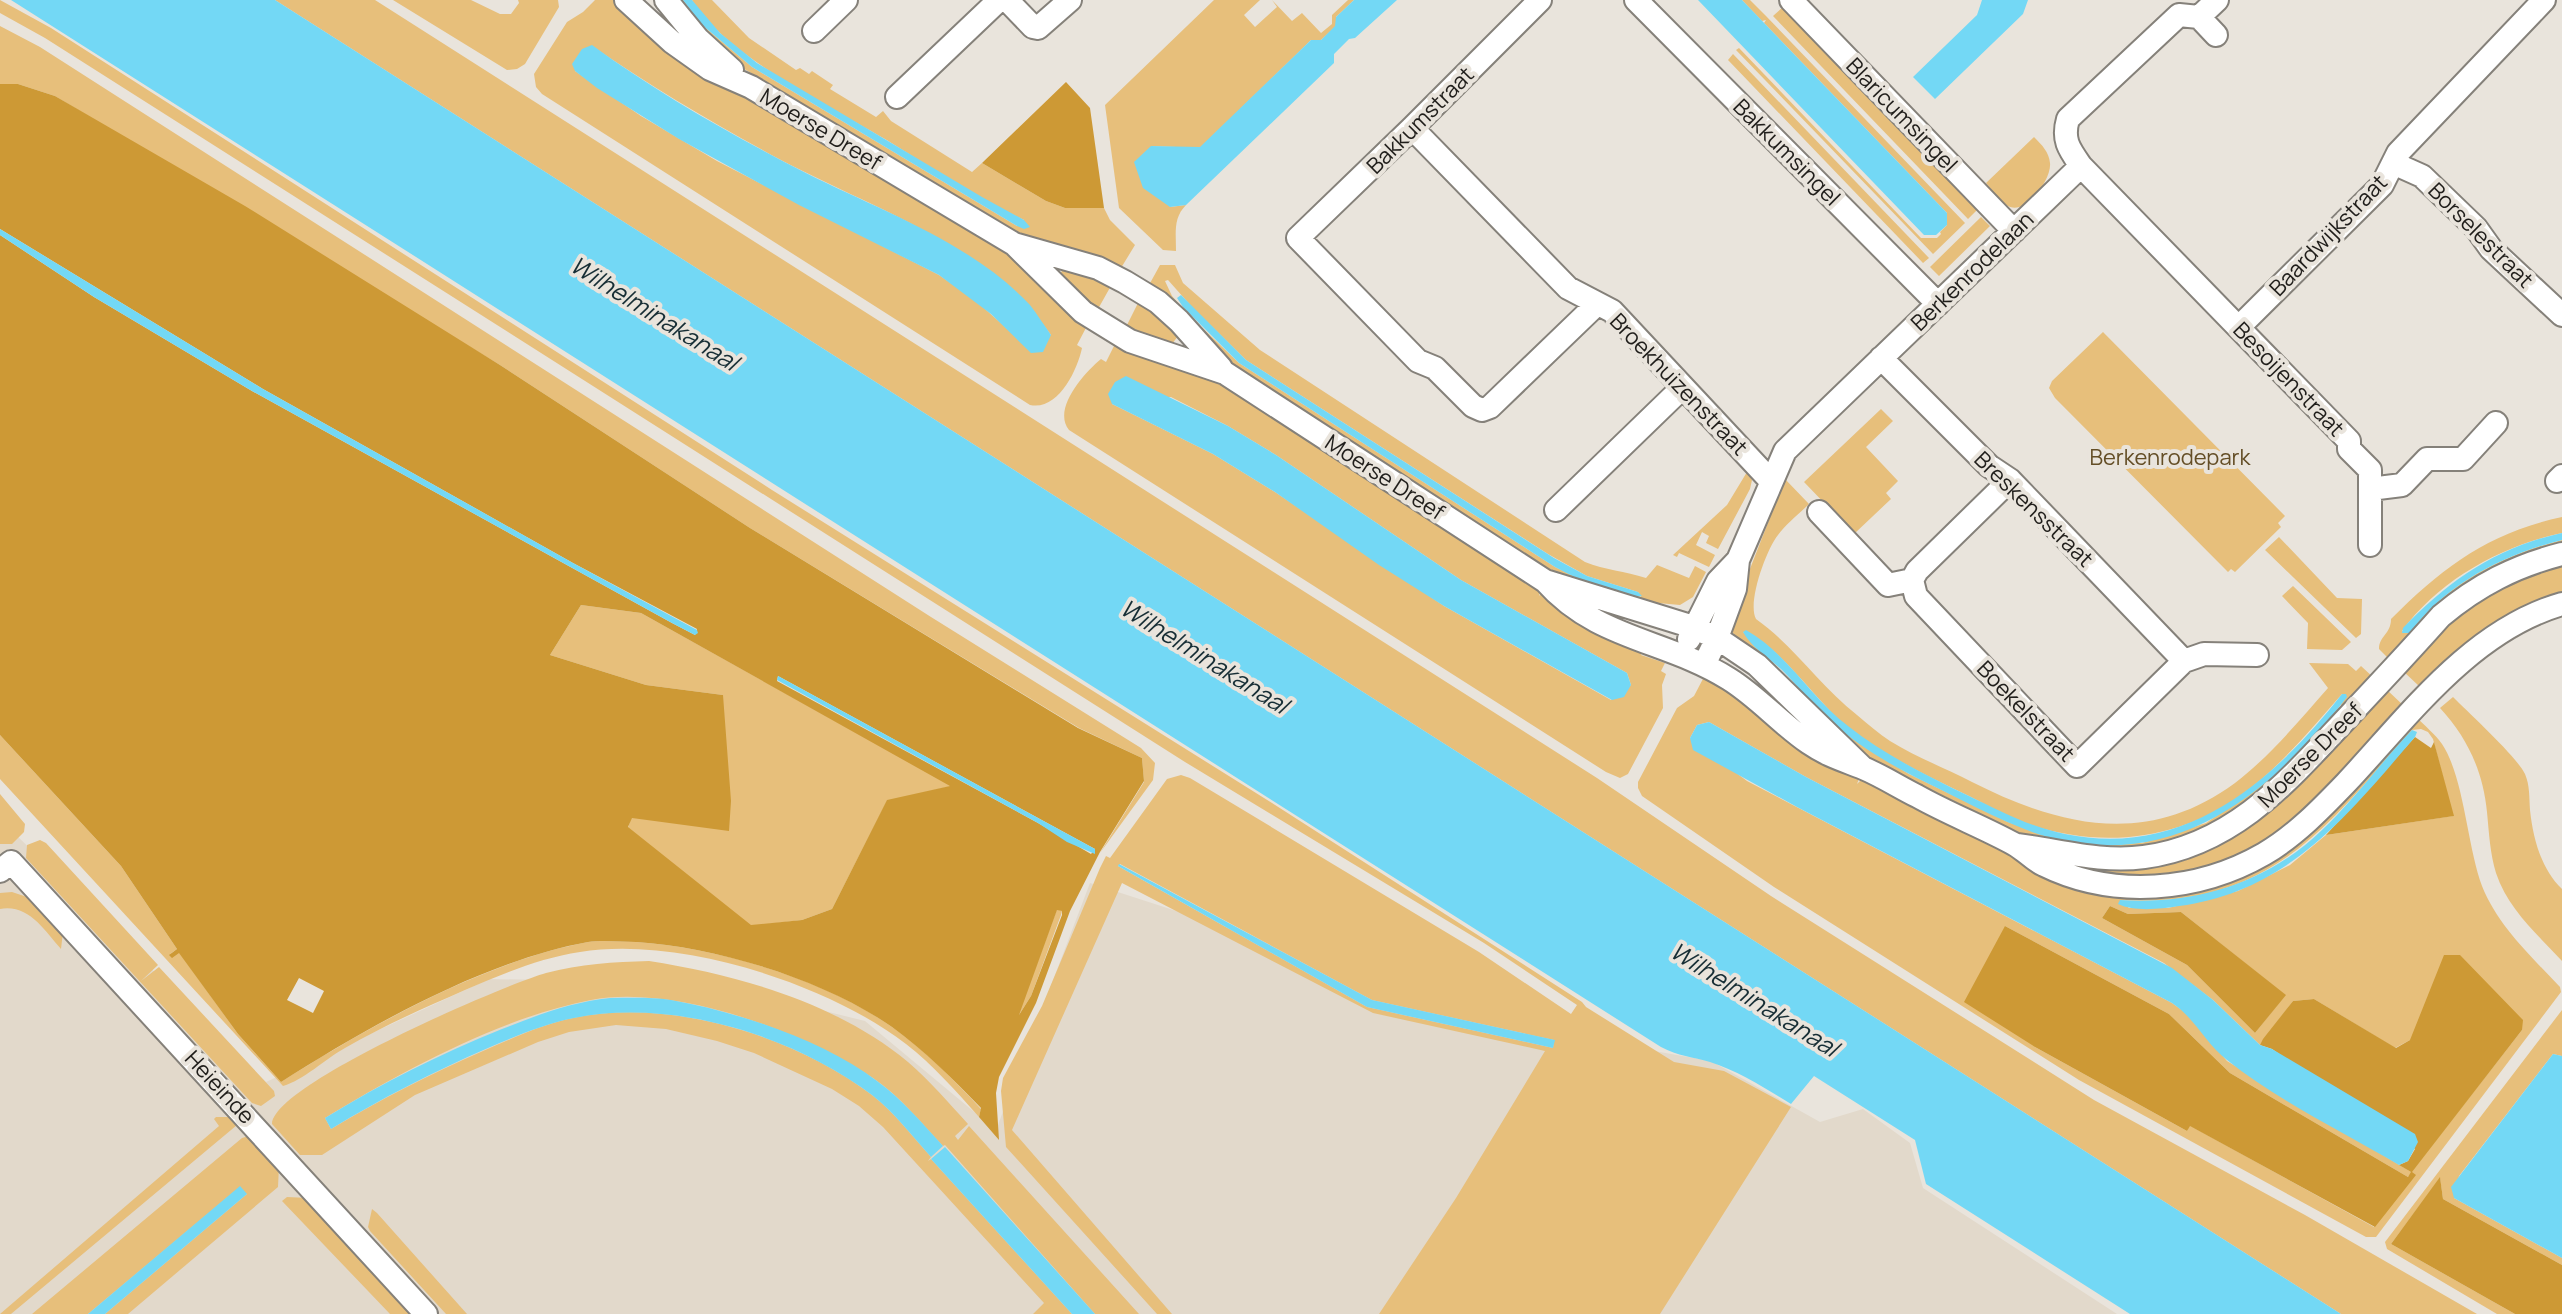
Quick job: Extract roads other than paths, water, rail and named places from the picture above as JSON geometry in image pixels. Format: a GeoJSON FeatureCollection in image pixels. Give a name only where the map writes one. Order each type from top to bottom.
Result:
{"type":"FeatureCollection","features":[{"type":"Feature","properties":{"kind":"street","name":"Moerse Dreef"},"geometry":{"type":"LineString","coordinates":[[626,0],[672,42],[710,69],[751,87],[1014,244],[1098,268],[1136,288],[1179,321],[1225,373]]}},
{"type":"Feature","properties":{"kind":"street","name":"Moerse Dreef"},"geometry":{"type":"LineString","coordinates":[[666,0],[698,39],[751,87]]}},
{"type":"Feature","properties":{"kind":"street"},"geometry":{"type":"LineString","coordinates":[[814,31],[846,0]]}},
{"type":"Feature","properties":{"kind":"street"},"geometry":{"type":"LineString","coordinates":[[897,97],[999,0]]}},
{"type":"Feature","properties":{"kind":"street"},"geometry":{"type":"LineString","coordinates":[[1007,0],[1033,27],[1038,28],[1070,0]]}},
{"type":"Feature","properties":{"kind":"street","name":"Bakkumstraat"},"geometry":{"type":"LineString","coordinates":[[1540,0],[1298,238],[1418,361],[1435,368],[1473,406],[1482,410],[1490,407],[1597,304]]}},
{"type":"Feature","properties":{"kind":"street","name":"Bakkumsingel"},"geometry":{"type":"LineString","coordinates":[[1636,0],[1938,304]]}},
{"type":"Feature","properties":{"kind":"street"},"geometry":{"type":"LineString","coordinates":[[2199,17],[2217,0]]}},
{"type":"Feature","properties":{"kind":"street","name":"Baardwijkstraat"},"geometry":{"type":"LineString","coordinates":[[2239,327],[2382,185],[2398,153],[2544,0]]}},
{"type":"Feature","properties":{"kind":"street","name":"Blaricumsingel"},"geometry":{"type":"LineString","coordinates":[[1793,1],[2014,231]]}},
{"type":"Feature","properties":{"kind":"street"},"geometry":{"type":"LineString","coordinates":[[2081,166],[2066,145],[2064,132],[2068,119],[2179,15],[2199,17],[2216,35]]}},
{"type":"Feature","properties":{"kind":"street","name":"Broekhuizenstraat"},"geometry":{"type":"LineString","coordinates":[[1412,128],[1568,288],[1612,311],[1770,480]]}},
{"type":"Feature","properties":{"kind":"street","name":"Borselestraat"},"geometry":{"type":"LineString","coordinates":[[2393,163],[2422,176],[2476,228],[2491,249],[2562,315]]}},
{"type":"Feature","properties":{"kind":"street","name":"Berkenrodelaan"},"geometry":{"type":"LineString","coordinates":[[1704,665],[1735,589],[1738,560],[1785,451],[2081,166]]}},
{"type":"Feature","properties":{"kind":"street","name":"Besoijenstraat"},"geometry":{"type":"LineString","coordinates":[[2081,166],[2349,441],[2349,449],[2370,470],[2370,489]]}},
{"type":"Feature","properties":{"kind":"street","name":"Moerse Dreef"},"geometry":{"type":"LineString","coordinates":[[1014,244],[1064,296],[1100,323],[1130,341],[1225,373],[1545,581],[1561,599],[1600,625],[1704,665],[1731,680],[1807,742],[1835,759],[1864,768],[2016,845],[2042,864],[2085,881],[2150,887],[2187,883],[2222,874],[2265,854],[2325,805],[2446,676],[2484,644],[2523,620],[2562,604]]}},
{"type":"Feature","properties":{"kind":"street","name":"Breskensstraat"},"geometry":{"type":"LineString","coordinates":[[1881,358],[1989,466],[2010,480],[2184,661]]}},
{"type":"Feature","properties":{"kind":"street"},"geometry":{"type":"LineString","coordinates":[[1556,510],[1683,387]]}},
{"type":"Feature","properties":{"kind":"street"},"geometry":{"type":"LineString","coordinates":[[2370,545],[2370,489],[2402,485],[2427,459],[2463,459],[2496,423]]}},
{"type":"Feature","properties":{"kind":"street"},"geometry":{"type":"LineString","coordinates":[[1819,512],[1888,585],[1912,580],[1917,571],[2010,480]]}},
{"type":"Feature","properties":{"kind":"street","name":"Moerse Dreef"},"geometry":{"type":"LineString","coordinates":[[2016,845],[2107,858],[2143,857],[2176,850],[2227,830],[2272,797],[2441,616],[2468,593],[2502,573],[2562,554]]}},
{"type":"Feature","properties":{"kind":"street","name":"Berkenrodelaan"},"geometry":{"type":"LineString","coordinates":[[1680,655],[1718,581],[1738,560]]}},
{"type":"Feature","properties":{"kind":"street","name":"Boekelstraat"},"geometry":{"type":"LineString","coordinates":[[1912,580],[1916,596],[2077,766],[2184,661]]}},
{"type":"Feature","properties":{"kind":"street","name":"Moerse Dreef"},"geometry":{"type":"LineString","coordinates":[[1545,581],[1717,638],[1757,665],[1864,768]]}},
{"type":"Feature","properties":{"kind":"street"},"geometry":{"type":"LineString","coordinates":[[2184,661],[2204,654],[2257,655]]}},
{"type":"Feature","properties":{"kind":"street","name":"Heieinde"},"geometry":{"type":"LineString","coordinates":[[5,867],[426,1314]]}},
{"type":"Feature","properties":{"kind":"water","name":"Wilhelminakanaal"},"geometry":{"type":"Polygon","coordinates":[[[11,0],[275,0],[2341,1314],[2130,1314],[1926,1184],[1915,1140],[1814,1076],[1791,1104],[1731,1070],[1661,1047],[11,0]]]}},
{"type":"Feature","properties":{"kind":"water"},"geometry":{"type":"Polygon","coordinates":[[[683,0],[692,0],[720,33],[757,63],[1024,220],[1030,227],[1024,229],[1017,226],[752,67],[701,24],[683,0]]]}},
{"type":"Feature","properties":{"kind":"water"},"geometry":{"type":"Polygon","coordinates":[[[1354,0],[1397,0],[1355,38],[1349,39],[1334,54],[1334,63],[1186,205],[1170,207],[1143,188],[1134,162],[1151,146],[1200,147],[1311,40],[1321,40],[1335,26],[1336,17],[1354,0]]]}},
{"type":"Feature","properties":{"kind":"water"},"geometry":{"type":"Polygon","coordinates":[[[1698,0],[1742,0],[1947,213],[1947,225],[1936,235],[1924,235],[1698,0]]]}},
{"type":"Feature","properties":{"kind":"water"},"geometry":{"type":"Polygon","coordinates":[[[1982,0],[2028,0],[2023,14],[1935,99],[1913,77],[1977,15],[1982,0]]]}},
{"type":"Feature","properties":{"kind":"water"},"geometry":{"type":"Polygon","coordinates":[[[592,45],[723,129],[924,230],[981,263],[1007,283],[1038,316],[1051,335],[1043,352],[1031,353],[991,314],[939,275],[799,205],[679,139],[597,88],[575,71],[572,64],[582,49],[592,45]]]}},
{"type":"Feature","properties":{"kind":"water"},"geometry":{"type":"Polygon","coordinates":[[[0,229],[263,389],[698,633],[695,635],[672,623],[252,391],[94,297],[0,235],[0,229]]]}},
{"type":"Feature","properties":{"kind":"water"},"geometry":{"type":"Polygon","coordinates":[[[1181,295],[1246,360],[1554,558],[1587,576],[1642,596],[1609,592],[1555,567],[1239,363],[1183,307],[1177,298],[1181,295]]]}},
{"type":"Feature","properties":{"kind":"water"},"geometry":{"type":"Polygon","coordinates":[[[1126,376],[1228,426],[1461,580],[1627,673],[1631,685],[1624,697],[1612,700],[1444,606],[1213,454],[1112,404],[1108,394],[1115,382],[1126,376]]]}},
{"type":"Feature","properties":{"kind":"water"},"geometry":{"type":"Polygon","coordinates":[[[2562,533],[2562,540],[2519,554],[2478,573],[2440,600],[2410,633],[2402,633],[2420,611],[2475,568],[2516,547],[2562,533]]]}},
{"type":"Feature","properties":{"kind":"water"},"geometry":{"type":"Polygon","coordinates":[[[1746,630],[1774,651],[1848,726],[1922,773],[2040,827],[2065,834],[2108,839],[2149,835],[2187,824],[2222,806],[2255,784],[2286,757],[2342,694],[2347,697],[2286,765],[2251,794],[2215,817],[2175,834],[2133,844],[2089,845],[2041,835],[2011,824],[1874,754],[1822,713],[1782,670],[1751,643],[1743,632],[1746,630]]]}},
{"type":"Feature","properties":{"kind":"water"},"geometry":{"type":"Polygon","coordinates":[[[778,676],[1095,849],[1095,854],[1067,842],[1038,823],[777,680],[778,676]]]}},
{"type":"Feature","properties":{"kind":"water"},"geometry":{"type":"Polygon","coordinates":[[[1709,722],[1806,777],[2172,968],[2213,1000],[2260,1045],[2272,1049],[2415,1134],[2418,1142],[2408,1161],[2399,1165],[2246,1075],[2219,1053],[2172,1003],[1693,750],[1690,738],[1697,725],[1709,722]]]}},
{"type":"Feature","properties":{"kind":"water"},"geometry":{"type":"Polygon","coordinates":[[[2412,730],[2417,732],[2415,737],[2365,795],[2313,846],[2284,867],[2218,898],[2156,909],[2118,904],[2120,900],[2176,899],[2203,894],[2254,877],[2278,864],[2334,818],[2412,730]]]}},
{"type":"Feature","properties":{"kind":"water"},"geometry":{"type":"Polygon","coordinates":[[[1119,864],[1372,1000],[1555,1040],[1553,1048],[1367,1007],[1119,864]]]}},
{"type":"Feature","properties":{"kind":"water"},"geometry":{"type":"Polygon","coordinates":[[[610,998],[663,999],[697,1005],[751,1020],[806,1041],[855,1066],[886,1088],[943,1146],[931,1157],[872,1095],[805,1055],[730,1026],[651,1013],[612,1013],[574,1018],[541,1027],[428,1076],[331,1129],[325,1118],[390,1081],[479,1039],[555,1010],[610,998]]]}},
{"type":"Feature","properties":{"kind":"water"},"geometry":{"type":"Polygon","coordinates":[[[2553,1054],[2562,1056],[2562,1258],[2454,1198],[2451,1187],[2553,1054]]]}},
{"type":"Feature","properties":{"kind":"water"},"geometry":{"type":"Polygon","coordinates":[[[945,1147],[1095,1314],[1072,1314],[931,1159],[945,1147]]]}},
{"type":"Feature","properties":{"kind":"water"},"geometry":{"type":"Polygon","coordinates":[[[240,1186],[247,1194],[105,1314],[88,1314],[240,1186]]]}},
{"type":"Feature","properties":{"kind":"park label","name":"Berkenrodepark"},"geometry":{"type":"Point","coordinates":[2170,457]}}]}
